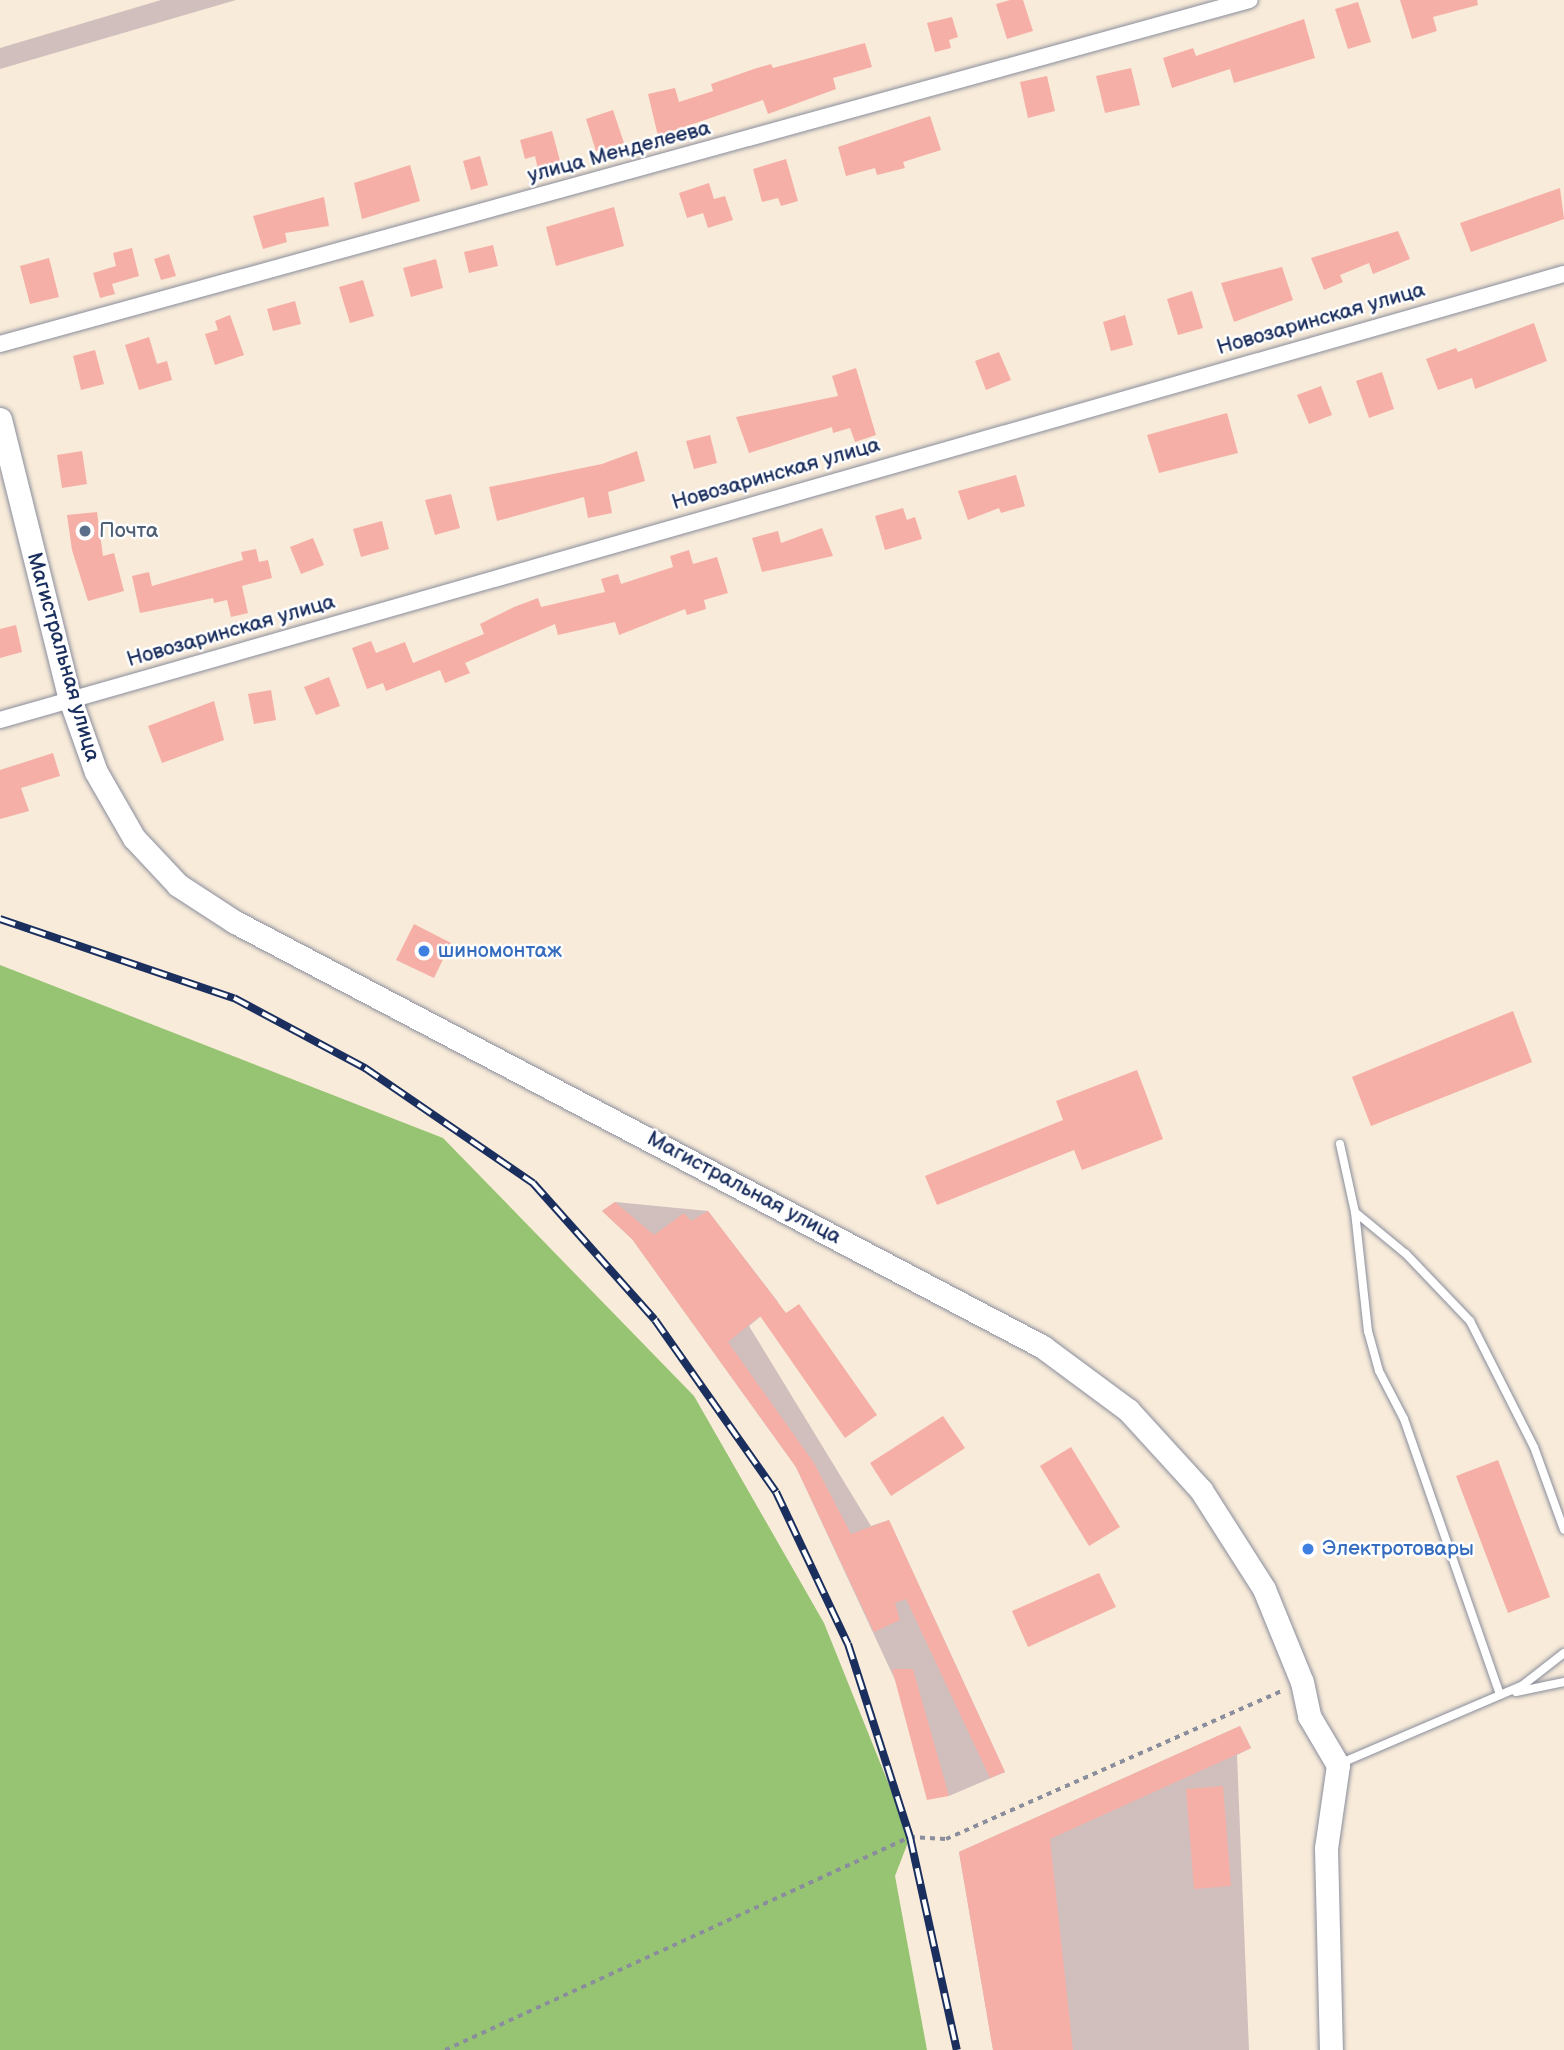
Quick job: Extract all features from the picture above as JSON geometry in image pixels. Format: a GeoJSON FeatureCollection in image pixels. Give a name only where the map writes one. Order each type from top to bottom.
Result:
{"type":"FeatureCollection","features":[{"type":"Feature","properties":{"kind":"main road","name":"Магистральная улица"},"geometry":{"type":"LineString","coordinates":[[0,419],[70,699],[96,772],[134,838],[190,893],[235,922],[978,1310],[1086,1376],[1164,1444],[1201,1490],[1264,1589],[1302,1682],[1309,1716],[1338,1765]]}},
{"type":"Feature","properties":{"kind":"main road"},"geometry":{"type":"LineString","coordinates":[[1331,2050],[1326,1848],[1338,1765]]}},
{"type":"Feature","properties":{"kind":"street","name":"улица Менделеева"},"geometry":{"type":"LineString","coordinates":[[0,344],[1250,0]]}},
{"type":"Feature","properties":{"kind":"street","name":"Новозаринская улица"},"geometry":{"type":"LineString","coordinates":[[0,720],[1094,404],[1564,274]]}},
{"type":"Feature","properties":{"kind":"lane"},"geometry":{"type":"LineString","coordinates":[[1340,1144],[1355,1212],[1368,1331],[1378,1371],[1404,1419],[1500,1695]]}},
{"type":"Feature","properties":{"kind":"lane"},"geometry":{"type":"LineString","coordinates":[[1355,1212],[1406,1254],[1470,1321],[1534,1447],[1564,1530]]}},
{"type":"Feature","properties":{"kind":"lane"},"geometry":{"type":"LineString","coordinates":[[1338,1765],[1523,1685],[1564,1653]]}},
{"type":"Feature","properties":{"kind":"lane"},"geometry":{"type":"LineString","coordinates":[[1500,1695],[1564,1682]]}},
{"type":"Feature","properties":{"kind":"path"},"geometry":{"type":"LineString","coordinates":[[445,2050],[910,1837],[946,1839],[1302,1682]]}},
{"type":"Feature","properties":{"kind":"shaded area"},"geometry":{"type":"Polygon","coordinates":[[[161,0],[236,0],[0,69],[0,48],[161,0]]]}},
{"type":"Feature","properties":{"kind":"shaded area"},"geometry":{"type":"Polygon","coordinates":[[[615,1202],[708,1211],[778,1302],[749,1326],[871,1526],[889,1520],[1005,1772],[949,1796],[796,1467],[632,1239],[602,1211],[615,1202]]]}},
{"type":"Feature","properties":{"kind":"shaded area"},"geometry":{"type":"Polygon","coordinates":[[[1240,1726],[1251,1748],[1237,1755],[1249,2050],[993,2050],[959,1852],[1240,1726]]]}},
{"type":"Feature","properties":{"kind":"green space"},"geometry":{"type":"Polygon","coordinates":[[[0,965],[443,1138],[694,1396],[824,1623],[910,1837],[895,1876],[927,2050],[0,2050],[0,965]]]}},
{"type":"Feature","properties":{"kind":"building"},"geometry":{"type":"Polygon","coordinates":[[[1023,0],[1033,31],[1007,39],[996,4],[1023,0]]]}},
{"type":"Feature","properties":{"kind":"building"},"geometry":{"type":"Polygon","coordinates":[[[1400,0],[1477,0],[1478,5],[1433,17],[1437,31],[1412,39],[1400,0]]]}},
{"type":"Feature","properties":{"kind":"building"},"geometry":{"type":"Polygon","coordinates":[[[1358,2],[1371,42],[1348,49],[1335,9],[1358,2]]]}},
{"type":"Feature","properties":{"kind":"building"},"geometry":{"type":"Polygon","coordinates":[[[952,17],[958,37],[949,40],[951,48],[935,52],[927,23],[952,17]]]}},
{"type":"Feature","properties":{"kind":"building"},"geometry":{"type":"Polygon","coordinates":[[[1304,19],[1315,58],[1234,83],[1230,69],[1172,88],[1163,58],[1193,48],[1196,56],[1304,19]]]}},
{"type":"Feature","properties":{"kind":"building"},"geometry":{"type":"Polygon","coordinates":[[[865,43],[872,67],[833,78],[836,89],[768,114],[763,100],[658,136],[648,94],[675,88],[679,102],[713,91],[711,84],[754,69],[771,64],[773,68],[865,43]]]}},
{"type":"Feature","properties":{"kind":"building"},"geometry":{"type":"Polygon","coordinates":[[[1131,68],[1140,105],[1105,113],[1096,76],[1131,68]]]}},
{"type":"Feature","properties":{"kind":"building"},"geometry":{"type":"Polygon","coordinates":[[[1047,76],[1055,111],[1028,118],[1020,82],[1047,76]]]}},
{"type":"Feature","properties":{"kind":"building"},"geometry":{"type":"Polygon","coordinates":[[[613,110],[624,143],[596,151],[586,119],[613,110]]]}},
{"type":"Feature","properties":{"kind":"building"},"geometry":{"type":"Polygon","coordinates":[[[930,116],[941,150],[903,162],[905,168],[877,175],[875,168],[846,176],[838,147],[930,116]]]}},
{"type":"Feature","properties":{"kind":"building"},"geometry":{"type":"Polygon","coordinates":[[[552,131],[562,168],[539,174],[535,156],[525,159],[520,140],[552,131]]]}},
{"type":"Feature","properties":{"kind":"building"},"geometry":{"type":"Polygon","coordinates":[[[480,156],[488,185],[471,190],[463,161],[480,156]]]}},
{"type":"Feature","properties":{"kind":"building"},"geometry":{"type":"Polygon","coordinates":[[[786,159],[798,201],[781,206],[778,198],[762,202],[753,169],[786,159]]]}},
{"type":"Feature","properties":{"kind":"building"},"geometry":{"type":"Polygon","coordinates":[[[410,165],[420,201],[362,219],[354,183],[410,165]]]}},
{"type":"Feature","properties":{"kind":"building"},"geometry":{"type":"Polygon","coordinates":[[[709,183],[714,199],[725,196],[733,220],[708,228],[703,213],[687,218],[679,193],[709,183]]]}},
{"type":"Feature","properties":{"kind":"building"},"geometry":{"type":"Polygon","coordinates":[[[1560,188],[1564,219],[1471,252],[1460,223],[1560,188]]]}},
{"type":"Feature","properties":{"kind":"building"},"geometry":{"type":"Polygon","coordinates":[[[324,197],[329,226],[285,233],[287,242],[263,249],[253,216],[324,197]]]}},
{"type":"Feature","properties":{"kind":"building"},"geometry":{"type":"Polygon","coordinates":[[[614,207],[624,246],[556,266],[546,227],[614,207]]]}},
{"type":"Feature","properties":{"kind":"building"},"geometry":{"type":"Polygon","coordinates":[[[1398,231],[1410,259],[1373,274],[1369,263],[1340,275],[1343,282],[1324,290],[1311,258],[1398,231]]]}},
{"type":"Feature","properties":{"kind":"building"},"geometry":{"type":"Polygon","coordinates":[[[493,245],[498,266],[469,273],[464,252],[493,245]]]}},
{"type":"Feature","properties":{"kind":"building"},"geometry":{"type":"Polygon","coordinates":[[[132,248],[139,276],[112,284],[115,294],[100,298],[93,273],[116,266],[113,253],[132,248]]]}},
{"type":"Feature","properties":{"kind":"building"},"geometry":{"type":"Polygon","coordinates":[[[169,254],[176,276],[161,280],[154,259],[169,254]]]}},
{"type":"Feature","properties":{"kind":"building"},"geometry":{"type":"Polygon","coordinates":[[[49,258],[59,297],[30,304],[20,266],[49,258]]]}},
{"type":"Feature","properties":{"kind":"building"},"geometry":{"type":"Polygon","coordinates":[[[436,259],[443,288],[411,297],[403,268],[436,259]]]}},
{"type":"Feature","properties":{"kind":"building"},"geometry":{"type":"Polygon","coordinates":[[[1282,267],[1293,300],[1234,322],[1221,283],[1282,267]]]}},
{"type":"Feature","properties":{"kind":"building"},"geometry":{"type":"Polygon","coordinates":[[[363,280],[374,316],[350,323],[339,287],[363,280]]]}},
{"type":"Feature","properties":{"kind":"building"},"geometry":{"type":"Polygon","coordinates":[[[1192,291],[1203,328],[1178,335],[1167,299],[1192,291]]]}},
{"type":"Feature","properties":{"kind":"building"},"geometry":{"type":"Polygon","coordinates":[[[295,301],[301,324],[273,331],[267,309],[295,301]]]}},
{"type":"Feature","properties":{"kind":"building"},"geometry":{"type":"Polygon","coordinates":[[[230,315],[244,355],[215,365],[205,334],[218,330],[215,321],[230,315]]]}},
{"type":"Feature","properties":{"kind":"building"},"geometry":{"type":"Polygon","coordinates":[[[1125,315],[1133,345],[1111,351],[1103,322],[1125,315]]]}},
{"type":"Feature","properties":{"kind":"building"},"geometry":{"type":"Polygon","coordinates":[[[1534,323],[1547,361],[1475,389],[1472,378],[1438,390],[1426,359],[1456,348],[1458,352],[1534,323]]]}},
{"type":"Feature","properties":{"kind":"building"},"geometry":{"type":"Polygon","coordinates":[[[149,337],[157,364],[167,361],[172,380],[139,390],[125,345],[149,337]]]}},
{"type":"Feature","properties":{"kind":"building"},"geometry":{"type":"Polygon","coordinates":[[[95,350],[104,384],[81,390],[73,356],[95,350]]]}},
{"type":"Feature","properties":{"kind":"building"},"geometry":{"type":"Polygon","coordinates":[[[999,352],[1011,380],[986,390],[975,361],[999,352]]]}},
{"type":"Feature","properties":{"kind":"building"},"geometry":{"type":"Polygon","coordinates":[[[856,368],[876,435],[855,442],[850,428],[833,433],[832,427],[749,453],[736,417],[838,396],[832,376],[856,368]]]}},
{"type":"Feature","properties":{"kind":"building"},"geometry":{"type":"Polygon","coordinates":[[[1382,372],[1394,409],[1369,418],[1356,381],[1382,372]]]}},
{"type":"Feature","properties":{"kind":"building"},"geometry":{"type":"Polygon","coordinates":[[[1321,386],[1332,415],[1309,424],[1297,395],[1321,386]]]}},
{"type":"Feature","properties":{"kind":"building"},"geometry":{"type":"Polygon","coordinates":[[[1227,413],[1238,453],[1159,473],[1147,435],[1227,413]]]}},
{"type":"Feature","properties":{"kind":"building"},"geometry":{"type":"Polygon","coordinates":[[[710,435],[717,463],[694,469],[686,441],[710,435]]]}},
{"type":"Feature","properties":{"kind":"building"},"geometry":{"type":"Polygon","coordinates":[[[82,451],[87,484],[62,488],[57,455],[82,451]]]}},
{"type":"Feature","properties":{"kind":"building"},"geometry":{"type":"Polygon","coordinates":[[[637,451],[645,481],[608,492],[612,513],[588,518],[584,497],[497,521],[489,487],[602,464],[637,451]]]}},
{"type":"Feature","properties":{"kind":"building"},"geometry":{"type":"Polygon","coordinates":[[[1016,475],[1025,506],[1001,513],[999,508],[968,520],[958,491],[1016,475]]]}},
{"type":"Feature","properties":{"kind":"building"},"geometry":{"type":"Polygon","coordinates":[[[451,494],[460,528],[435,535],[425,500],[451,494]]]}},
{"type":"Feature","properties":{"kind":"building"},"geometry":{"type":"Polygon","coordinates":[[[903,508],[907,520],[915,517],[922,539],[885,550],[875,516],[903,508]]]}},
{"type":"Feature","properties":{"kind":"building"},"geometry":{"type":"Polygon","coordinates":[[[97,512],[103,556],[114,553],[124,591],[88,601],[72,550],[67,515],[97,512]]]}},
{"type":"Feature","properties":{"kind":"building"},"geometry":{"type":"Polygon","coordinates":[[[382,521],[389,549],[361,557],[353,529],[382,521]]]}},
{"type":"Feature","properties":{"kind":"building"},"geometry":{"type":"Polygon","coordinates":[[[822,528],[833,556],[762,572],[752,538],[778,531],[781,543],[822,528]]]}},
{"type":"Feature","properties":{"kind":"building"},"geometry":{"type":"Polygon","coordinates":[[[313,538],[324,565],[301,574],[290,547],[313,538]]]}},
{"type":"Feature","properties":{"kind":"building"},"geometry":{"type":"Polygon","coordinates":[[[256,549],[259,562],[268,560],[272,578],[242,586],[248,613],[231,617],[227,600],[214,603],[213,598],[140,613],[132,576],[149,572],[152,586],[243,560],[241,552],[256,549]]]}},
{"type":"Feature","properties":{"kind":"building"},"geometry":{"type":"Polygon","coordinates":[[[689,550],[693,564],[717,557],[728,593],[704,600],[706,609],[687,615],[685,609],[619,635],[615,622],[558,635],[555,624],[465,663],[470,673],[445,683],[440,670],[386,691],[383,683],[367,689],[352,648],[371,641],[376,653],[405,642],[413,663],[484,634],[480,624],[514,607],[538,598],[541,607],[605,592],[601,579],[618,574],[621,584],[673,567],[670,556],[689,550]]]}},
{"type":"Feature","properties":{"kind":"building"},"geometry":{"type":"Polygon","coordinates":[[[16,625],[22,652],[0,658],[0,629],[16,625]]]}},
{"type":"Feature","properties":{"kind":"building"},"geometry":{"type":"Polygon","coordinates":[[[329,677],[340,706],[316,715],[304,687],[329,677]]]}},
{"type":"Feature","properties":{"kind":"building"},"geometry":{"type":"Polygon","coordinates":[[[271,690],[276,720],[254,724],[248,694],[271,690]]]}},
{"type":"Feature","properties":{"kind":"building"},"geometry":{"type":"Polygon","coordinates":[[[214,701],[224,740],[162,763],[148,726],[214,701]]]}},
{"type":"Feature","properties":{"kind":"building"},"geometry":{"type":"Polygon","coordinates":[[[53,753],[60,776],[21,788],[29,811],[0,819],[0,770],[53,753]]]}},
{"type":"Feature","properties":{"kind":"building","name":"шиномонтаж"},"geometry":{"type":"Polygon","coordinates":[[[414,924],[451,943],[434,978],[396,960],[414,924]]]}},
{"type":"Feature","properties":{"kind":"building"},"geometry":{"type":"Polygon","coordinates":[[[1513,1011],[1532,1062],[1371,1126],[1352,1077],[1513,1011]]]}},
{"type":"Feature","properties":{"kind":"building"},"geometry":{"type":"Polygon","coordinates":[[[1137,1070],[1163,1139],[1082,1170],[1074,1150],[937,1205],[925,1176],[1063,1120],[1056,1101],[1137,1070]]]}},
{"type":"Feature","properties":{"kind":"building"},"geometry":{"type":"Polygon","coordinates":[[[615,1202],[654,1235],[684,1213],[691,1221],[708,1211],[786,1313],[799,1304],[877,1415],[845,1438],[760,1316],[728,1342],[814,1463],[851,1534],[889,1520],[1005,1772],[990,1778],[906,1599],[895,1603],[900,1620],[874,1632],[796,1467],[632,1239],[602,1211],[615,1202]]]}},
{"type":"Feature","properties":{"kind":"building"},"geometry":{"type":"Polygon","coordinates":[[[943,1416],[965,1448],[891,1496],[870,1463],[943,1416]]]}},
{"type":"Feature","properties":{"kind":"building"},"geometry":{"type":"Polygon","coordinates":[[[1071,1447],[1120,1527],[1089,1546],[1040,1466],[1071,1447]]]}},
{"type":"Feature","properties":{"kind":"building"},"geometry":{"type":"Polygon","coordinates":[[[1498,1460],[1550,1597],[1508,1613],[1456,1476],[1498,1460]]]}},
{"type":"Feature","properties":{"kind":"building"},"geometry":{"type":"Polygon","coordinates":[[[1099,1573],[1116,1607],[1028,1647],[1012,1611],[1099,1573]]]}},
{"type":"Feature","properties":{"kind":"building"},"geometry":{"type":"Polygon","coordinates":[[[892,1669],[913,1669],[949,1796],[927,1800],[892,1669]]]}},
{"type":"Feature","properties":{"kind":"building"},"geometry":{"type":"Polygon","coordinates":[[[1240,1726],[1251,1748],[1050,1839],[1073,2050],[993,2050],[959,1852],[1240,1726]]]}},
{"type":"Feature","properties":{"kind":"building"},"geometry":{"type":"Polygon","coordinates":[[[1223,1786],[1231,1886],[1194,1889],[1186,1789],[1223,1786]]]}},
{"type":"Feature","properties":{"kind":"railway"},"geometry":{"type":"LineString","coordinates":[[0,919],[234,998],[365,1068],[533,1183],[655,1320],[776,1492],[848,1644],[910,1837],[957,2050]]}},
{"type":"Feature","properties":{"kind":"place","name":"Почта"},"geometry":{"type":"Point","coordinates":[85,531]}},
{"type":"Feature","properties":{"kind":"place","name":"шиномонтаж"},"geometry":{"type":"Point","coordinates":[424,951]}},
{"type":"Feature","properties":{"kind":"place","name":"Электротовары"},"geometry":{"type":"Point","coordinates":[1308,1549]}}]}
